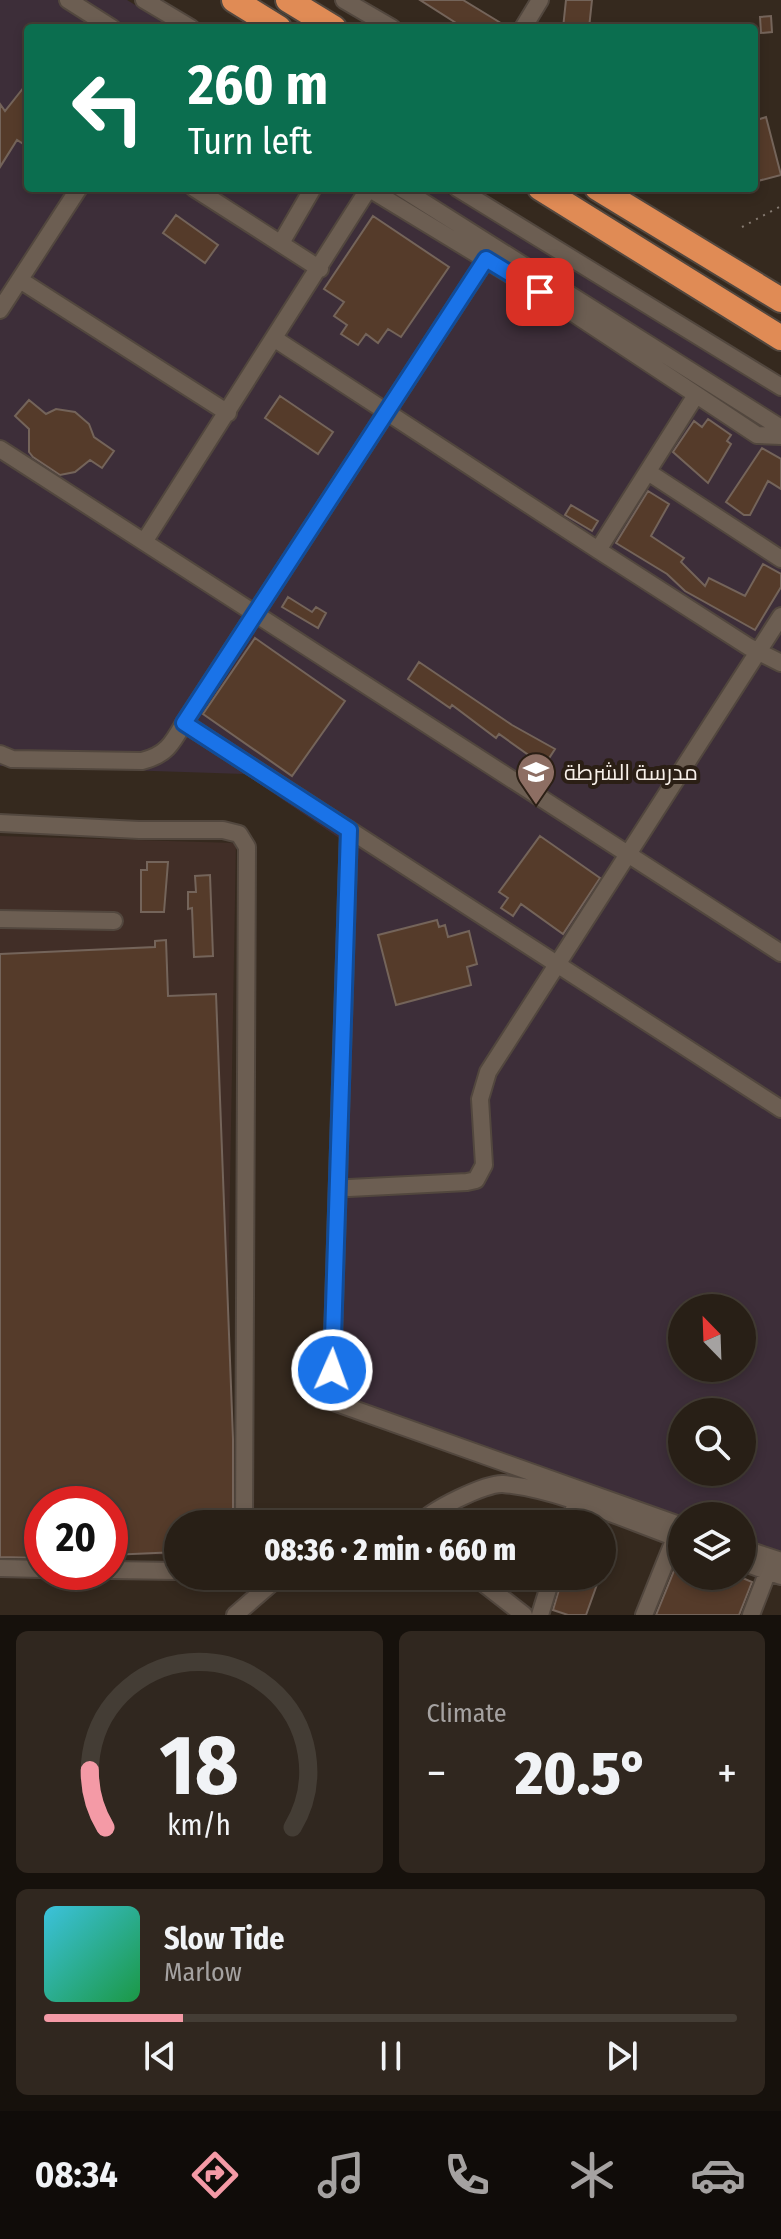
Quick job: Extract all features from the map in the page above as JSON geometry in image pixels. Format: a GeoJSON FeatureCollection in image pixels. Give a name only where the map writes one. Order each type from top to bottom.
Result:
{"type":"FeatureCollection","features":[{"type":"Feature","properties":{"kind":"highway"},"geometry":{"type":"LineString","coordinates":[[234,0],[273,24]]}},
{"type":"Feature","properties":{"kind":"highway"},"geometry":{"type":"LineString","coordinates":[[288,0],[327,24]]}},
{"type":"Feature","properties":{"kind":"highway"},"geometry":{"type":"LineString","coordinates":[[546,192],[781,338]]}},
{"type":"Feature","properties":{"kind":"highway"},"geometry":{"type":"LineString","coordinates":[[604,192],[781,300]]}},
{"type":"Feature","properties":{"kind":"street"},"geometry":{"type":"LineString","coordinates":[[68,0],[106,24]]}},
{"type":"Feature","properties":{"kind":"street"},"geometry":{"type":"LineString","coordinates":[[144,0],[184,24]]}},
{"type":"Feature","properties":{"kind":"street"},"geometry":{"type":"LineString","coordinates":[[525,24],[540,0]]}},
{"type":"Feature","properties":{"kind":"street"},"geometry":{"type":"LineString","coordinates":[[354,3],[386,24]]}},
{"type":"Feature","properties":{"kind":"street"},"geometry":{"type":"LineString","coordinates":[[0,310],[76,192]]}},
{"type":"Feature","properties":{"kind":"street"},"geometry":{"type":"LineString","coordinates":[[200,192],[320,269]]}},
{"type":"Feature","properties":{"kind":"street"},"geometry":{"type":"LineString","coordinates":[[281,243],[311,192]]}},
{"type":"Feature","properties":{"kind":"street"},"geometry":{"type":"LineString","coordinates":[[144,542],[367,192]]}},
{"type":"Feature","properties":{"kind":"street"},"geometry":{"type":"LineString","coordinates":[[376,192],[490,253],[781,428]]}},
{"type":"Feature","properties":{"kind":"street"},"geometry":{"type":"LineString","coordinates":[[406,192],[490,253],[757,435],[781,436]]}},
{"type":"Feature","properties":{"kind":"street"},"geometry":{"type":"LineString","coordinates":[[464,192],[781,387]]}},
{"type":"Feature","properties":{"kind":"street"},"geometry":{"type":"LineString","coordinates":[[0,754],[12,759],[142,761],[158,757],[170,747],[490,253]]}},
{"type":"Feature","properties":{"kind":"street"},"geometry":{"type":"LineString","coordinates":[[20,280],[228,413]]}},
{"type":"Feature","properties":{"kind":"street"},"geometry":{"type":"LineString","coordinates":[[275,339],[749,647],[781,663]]}},
{"type":"Feature","properties":{"kind":"street"},"geometry":{"type":"LineString","coordinates":[[598,550],[696,395]]}},
{"type":"Feature","properties":{"kind":"street"},"geometry":{"type":"LineString","coordinates":[[0,449],[781,953]]}},
{"type":"Feature","properties":{"kind":"street"},"geometry":{"type":"LineString","coordinates":[[648,472],[781,559]]}},
{"type":"Feature","properties":{"kind":"street"},"geometry":{"type":"LineString","coordinates":[[349,1188],[476,1180],[484,1165],[480,1099],[502,1050],[781,616]]}},
{"type":"Feature","properties":{"kind":"street"},"geometry":{"type":"LineString","coordinates":[[184,723],[781,1109]]}},
{"type":"Feature","properties":{"kind":"street"},"geometry":{"type":"LineString","coordinates":[[0,823],[139,830],[223,830],[239,834],[247,847],[244,1510]]}},
{"type":"Feature","properties":{"kind":"street"},"geometry":{"type":"LineString","coordinates":[[349,830],[331,1401],[668,1530]]}},
{"type":"Feature","properties":{"kind":"street"},"geometry":{"type":"LineString","coordinates":[[0,919],[114,921]]}},
{"type":"Feature","properties":{"kind":"street"},"geometry":{"type":"LineString","coordinates":[[437,1510],[500,1484],[668,1531]]}},
{"type":"Feature","properties":{"kind":"street"},"geometry":{"type":"LineString","coordinates":[[574,1510],[576,1503]]}},
{"type":"Feature","properties":{"kind":"street"},"geometry":{"type":"LineString","coordinates":[[756,1556],[777,1569]]}},
{"type":"Feature","properties":{"kind":"street"},"geometry":{"type":"LineString","coordinates":[[644,1615],[668,1562]]}},
{"type":"Feature","properties":{"kind":"street"},"geometry":{"type":"LineString","coordinates":[[756,1565],[777,1569]]}},
{"type":"Feature","properties":{"kind":"street"},"geometry":{"type":"LineString","coordinates":[[0,1568],[24,1569]]}},
{"type":"Feature","properties":{"kind":"street"},"geometry":{"type":"LineString","coordinates":[[751,1615],[777,1569]]}},
{"type":"Feature","properties":{"kind":"street"},"geometry":{"type":"LineString","coordinates":[[128,1570],[164,1571]]}},
{"type":"Feature","properties":{"kind":"street"},"geometry":{"type":"LineString","coordinates":[[235,1615],[264,1590]]}},
{"type":"Feature","properties":{"kind":"street"},"geometry":{"type":"LineString","coordinates":[[492,1590],[524,1615]]}},
{"type":"Feature","properties":{"kind":"street"},"geometry":{"type":"LineString","coordinates":[[540,1615],[548,1590]]}},
{"type":"Feature","properties":{"kind":"path"},"geometry":{"type":"LineString","coordinates":[[742,227],[781,206]]}},
{"type":"Feature","properties":{"kind":"shaded area","name":"مدرسة الشرطة"},"geometry":{"type":"Polygon","coordinates":[[[0,0],[127,0],[166,24],[24,24],[24,192],[445,192],[781,393],[781,1570],[756,1561],[756,1502],[668,1502],[668,1530],[322,1406],[339,838],[245,774],[0,766],[0,0]]]}},
{"type":"Feature","properties":{"kind":"shaded area"},"geometry":{"type":"Polygon","coordinates":[[[0,836],[236,843],[224,1510],[164,1510],[164,1555],[128,1554],[128,1486],[24,1486],[24,1524],[0,1551],[0,836]]]}},
{"type":"Feature","properties":{"kind":"building"},"geometry":{"type":"Polygon","coordinates":[[[420,0],[463,0],[502,24],[458,24],[420,0]]]}},
{"type":"Feature","properties":{"kind":"building"},"geometry":{"type":"Polygon","coordinates":[[[566,0],[592,0],[589,24],[563,24],[566,0]]]}},
{"type":"Feature","properties":{"kind":"building"},"geometry":{"type":"Polygon","coordinates":[[[771,16],[772,32],[761,33],[760,17],[771,16]]]}},
{"type":"Feature","properties":{"kind":"building"},"geometry":{"type":"Polygon","coordinates":[[[24,87],[24,144],[17,140],[0,167],[0,104],[5,111],[24,87]]]}},
{"type":"Feature","properties":{"kind":"building"},"geometry":{"type":"Polygon","coordinates":[[[766,117],[781,175],[758,181],[758,120],[766,117]]]}},
{"type":"Feature","properties":{"kind":"building"},"geometry":{"type":"Polygon","coordinates":[[[176,215],[218,245],[205,263],[163,233],[176,215]]]}},
{"type":"Feature","properties":{"kind":"building"},"geometry":{"type":"Polygon","coordinates":[[[373,216],[449,267],[401,337],[388,329],[378,343],[366,334],[358,345],[341,334],[347,325],[334,316],[344,302],[324,289],[373,216]]]}},
{"type":"Feature","properties":{"kind":"building"},"geometry":{"type":"Polygon","coordinates":[[[280,396],[333,432],[318,454],[265,418],[280,396]]]}},
{"type":"Feature","properties":{"kind":"building"},"geometry":{"type":"Polygon","coordinates":[[[29,400],[46,414],[56,409],[75,412],[89,424],[94,437],[114,451],[102,468],[90,460],[75,472],[60,475],[33,457],[29,452],[29,429],[15,416],[29,400]]]}},
{"type":"Feature","properties":{"kind":"building"},"geometry":{"type":"Polygon","coordinates":[[[708,419],[731,435],[727,441],[731,444],[708,483],[673,452],[694,421],[702,427],[708,419]]]}},
{"type":"Feature","properties":{"kind":"building"},"geometry":{"type":"Polygon","coordinates":[[[762,448],[781,459],[781,489],[768,481],[750,515],[744,515],[726,502],[762,448]]]}},
{"type":"Feature","properties":{"kind":"building"},"geometry":{"type":"Polygon","coordinates":[[[648,491],[669,504],[651,536],[684,558],[681,562],[705,586],[709,578],[745,596],[763,564],[781,574],[781,587],[755,630],[685,591],[667,574],[616,543],[648,491]]]}},
{"type":"Feature","properties":{"kind":"building"},"geometry":{"type":"Polygon","coordinates":[[[571,505],[598,521],[592,531],[565,515],[571,505]]]}},
{"type":"Feature","properties":{"kind":"building"},"geometry":{"type":"Polygon","coordinates":[[[288,597],[312,612],[316,607],[326,613],[318,628],[282,607],[288,597]]]}},
{"type":"Feature","properties":{"kind":"building"},"geometry":{"type":"Polygon","coordinates":[[[255,638],[345,701],[292,776],[203,714],[255,638]]]}},
{"type":"Feature","properties":{"kind":"building"},"geometry":{"type":"Polygon","coordinates":[[[419,662],[512,725],[555,749],[544,766],[499,734],[496,738],[452,705],[450,708],[408,679],[419,662]]]}},
{"type":"Feature","properties":{"kind":"building"},"geometry":{"type":"Polygon","coordinates":[[[540,836],[600,878],[563,934],[521,904],[513,916],[501,908],[508,898],[499,892],[540,836]]]}},
{"type":"Feature","properties":{"kind":"building"},"geometry":{"type":"Polygon","coordinates":[[[147,862],[168,862],[164,912],[141,912],[141,870],[147,870],[147,862]]]}},
{"type":"Feature","properties":{"kind":"building"},"geometry":{"type":"Polygon","coordinates":[[[210,875],[213,956],[194,957],[192,908],[188,909],[188,892],[196,892],[195,876],[210,875]]]}},
{"type":"Feature","properties":{"kind":"building"},"geometry":{"type":"Polygon","coordinates":[[[437,920],[439,927],[445,925],[448,937],[469,931],[477,964],[467,967],[471,985],[396,1005],[378,935],[437,920]]]}},
{"type":"Feature","properties":{"kind":"building"},"geometry":{"type":"Polygon","coordinates":[[[166,940],[168,996],[216,994],[233,1510],[164,1510],[164,1553],[128,1554],[128,1486],[24,1486],[24,1558],[0,1557],[0,954],[155,947],[155,941],[166,940]]]}},
{"type":"Feature","properties":{"kind":"building"},"geometry":{"type":"Polygon","coordinates":[[[668,1585],[668,1590],[749,1590],[739,1615],[656,1615],[668,1585]]]}},
{"type":"Feature","properties":{"kind":"building"},"geometry":{"type":"Polygon","coordinates":[[[559,1590],[595,1590],[586,1615],[568,1615],[553,1610],[559,1590]]]}},
{"type":"Feature","properties":{"kind":"place","name":"مدرسة الشرطة"},"geometry":{"type":"Point","coordinates":[536,806]}},
{"type":"Feature","properties":{"kind":"route"},"geometry":{"type":"LineString","coordinates":[[332,1370],[349,830],[184,723],[486,259],[540,292]]}}]}
